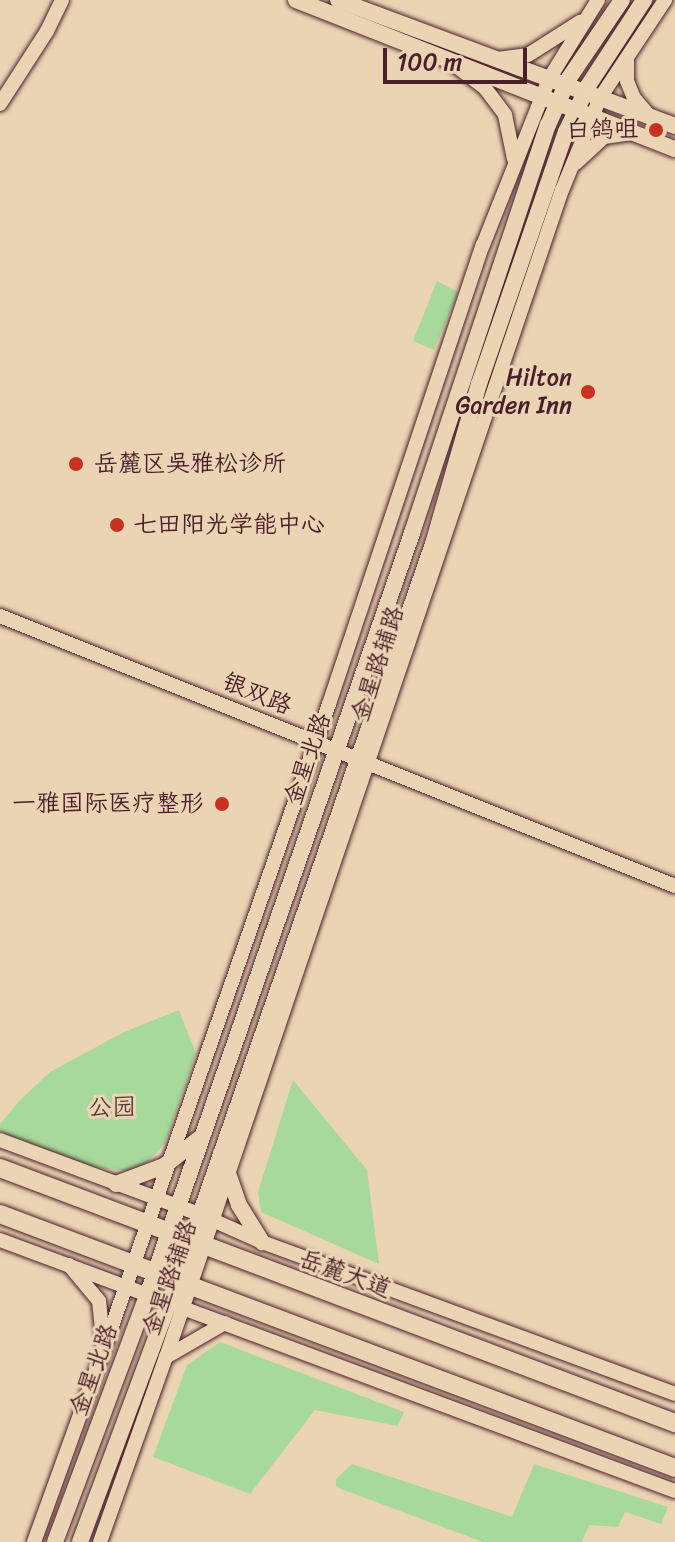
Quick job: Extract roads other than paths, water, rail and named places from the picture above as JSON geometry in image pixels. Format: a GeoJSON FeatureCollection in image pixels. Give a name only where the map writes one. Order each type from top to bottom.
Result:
{"type":"FeatureCollection","features":[{"type":"Feature","properties":{"kind":"highway","name":"岳麓大道"},"geometry":{"type":"LineString","coordinates":[[0,1168],[169,1231],[197,1245],[675,1423]]}},
{"type":"Feature","properties":{"kind":"highway"},"geometry":{"type":"LineString","coordinates":[[0,1214],[675,1468]]}},
{"type":"Feature","properties":{"kind":"main road"},"geometry":{"type":"LineString","coordinates":[[296,0],[456,66],[675,149]]}},
{"type":"Feature","properties":{"kind":"main road"},"geometry":{"type":"LineString","coordinates":[[338,0],[675,126]]}},
{"type":"Feature","properties":{"kind":"main road","name":"金星北路"},"geometry":{"type":"LineString","coordinates":[[55,1542],[148,1293],[557,104],[566,85],[622,0]]}},
{"type":"Feature","properties":{"kind":"main road","name":"金星北路"},"geometry":{"type":"LineString","coordinates":[[80,1542],[184,1284],[206,1217],[221,1153],[364,760],[433,544],[479,384],[583,114],[644,0]]}},
{"type":"Feature","properties":{"kind":"main road"},"geometry":{"type":"LineString","coordinates":[[116,1184],[169,1162],[201,1137]]}},
{"type":"Feature","properties":{"kind":"main road"},"geometry":{"type":"LineString","coordinates":[[221,1153],[239,1205],[262,1242]]}},
{"type":"Feature","properties":{"kind":"street"},"geometry":{"type":"LineString","coordinates":[[0,104],[47,31],[62,0]]}},
{"type":"Feature","properties":{"kind":"street","name":"金星路辅路"},"geometry":{"type":"LineString","coordinates":[[34,1542],[316,741],[514,161],[549,79],[598,0]]}},
{"type":"Feature","properties":{"kind":"street"},"geometry":{"type":"LineString","coordinates":[[592,95],[628,56],[665,0]]}},
{"type":"Feature","properties":{"kind":"street"},"geometry":{"type":"LineString","coordinates":[[498,59],[528,55],[587,17]]}},
{"type":"Feature","properties":{"kind":"street"},"geometry":{"type":"LineString","coordinates":[[628,56],[627,81],[634,98],[649,117]]}},
{"type":"Feature","properties":{"kind":"street"},"geometry":{"type":"LineString","coordinates":[[456,66],[485,88],[505,115],[514,161]]}},
{"type":"Feature","properties":{"kind":"street","name":"金星路辅路"},"geometry":{"type":"LineString","coordinates":[[206,1217],[228,1173],[364,760],[570,169],[583,114]]}},
{"type":"Feature","properties":{"kind":"street"},"geometry":{"type":"LineString","coordinates":[[570,169],[604,137],[633,133]]}},
{"type":"Feature","properties":{"kind":"street","name":"银双路"},"geometry":{"type":"LineString","coordinates":[[0,616],[675,886]]}},
{"type":"Feature","properties":{"kind":"street"},"geometry":{"type":"LineString","coordinates":[[0,1140],[206,1217],[262,1242],[675,1394]]}},
{"type":"Feature","properties":{"kind":"street"},"geometry":{"type":"LineString","coordinates":[[0,1240],[675,1491]]}},
{"type":"Feature","properties":{"kind":"street"},"geometry":{"type":"LineString","coordinates":[[69,1264],[99,1301],[104,1349]]}},
{"type":"Feature","properties":{"kind":"street","name":"金星路辅路"},"geometry":{"type":"LineString","coordinates":[[100,1542],[166,1357],[177,1304]]}},
{"type":"Feature","properties":{"kind":"street"},"geometry":{"type":"LineString","coordinates":[[166,1357],[225,1323]]}},
{"type":"Feature","properties":{"kind":"place","name":"白鸽咀"},"geometry":{"type":"Point","coordinates":[656,130]}},
{"type":"Feature","properties":{"kind":"place","name":"Hilton Garden Inn"},"geometry":{"type":"Point","coordinates":[588,392]}},
{"type":"Feature","properties":{"kind":"place","name":"岳麓区吴雅松诊所"},"geometry":{"type":"Point","coordinates":[76,464]}},
{"type":"Feature","properties":{"kind":"place","name":"七田阳光学能中心"},"geometry":{"type":"Point","coordinates":[117,525]}},
{"type":"Feature","properties":{"kind":"place","name":"一雅国际医疗整形"},"geometry":{"type":"Point","coordinates":[222,804]}},
{"type":"Feature","properties":{"kind":"park label","name":"公园"},"geometry":{"type":"Point","coordinates":[112,1108]}}]}
